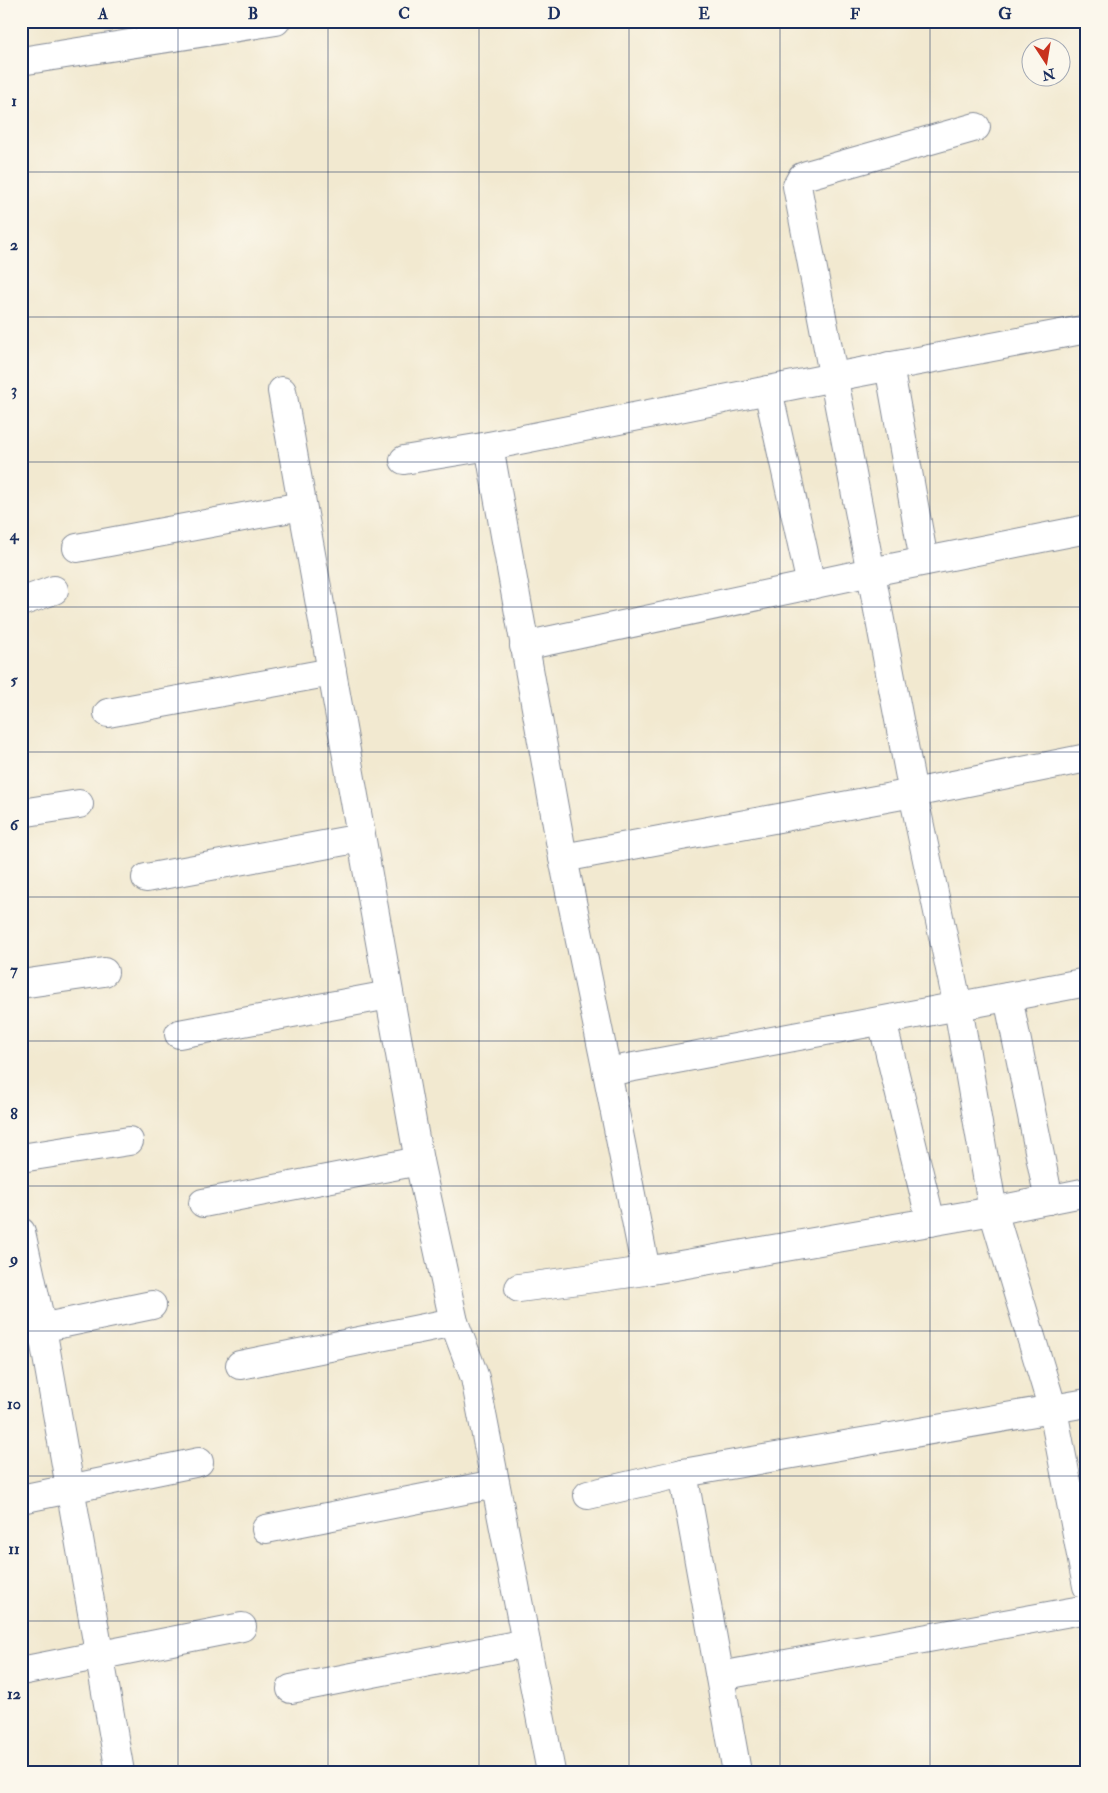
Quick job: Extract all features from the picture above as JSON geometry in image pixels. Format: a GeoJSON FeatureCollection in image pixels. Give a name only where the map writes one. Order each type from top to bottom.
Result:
{"type":"FeatureCollection","features":[{"type":"Feature","properties":{"kind":"street"},"geometry":{"type":"LineString","coordinates":[[21,61],[276,21]]}},
{"type":"Feature","properties":{"kind":"street"},"geometry":{"type":"LineString","coordinates":[[976,127],[807,174],[800,180],[797,186],[913,793],[958,1007],[993,1211],[1053,1410],[1087,1586]]}},
{"type":"Feature","properties":{"kind":"street"},"geometry":{"type":"LineString","coordinates":[[404,460],[489,446],[889,366],[1087,329]]}},
{"type":"Feature","properties":{"kind":"street"},"geometry":{"type":"LineString","coordinates":[[889,366],[924,562]]}},
{"type":"Feature","properties":{"kind":"street"},"geometry":{"type":"LineString","coordinates":[[768,390],[811,585]]}},
{"type":"Feature","properties":{"kind":"street"},"geometry":{"type":"LineString","coordinates":[[282,391],[419,1161],[454,1322],[475,1378],[550,1772]]}},
{"type":"Feature","properties":{"kind":"street"},"geometry":{"type":"LineString","coordinates":[[489,446],[563,858],[646,1272]]}},
{"type":"Feature","properties":{"kind":"street"},"geometry":{"type":"LineString","coordinates":[[77,548],[302,506]]}},
{"type":"Feature","properties":{"kind":"street"},"geometry":{"type":"LineString","coordinates":[[524,646],[871,572],[1087,529]]}},
{"type":"Feature","properties":{"kind":"street"},"geometry":{"type":"LineString","coordinates":[[21,602],[54,590]]}},
{"type":"Feature","properties":{"kind":"street"},"geometry":{"type":"LineString","coordinates":[[108,712],[332,672]]}},
{"type":"Feature","properties":{"kind":"street"},"geometry":{"type":"LineString","coordinates":[[563,858],[913,793],[1087,758]]}},
{"type":"Feature","properties":{"kind":"street"},"geometry":{"type":"LineString","coordinates":[[21,813],[79,804]]}},
{"type":"Feature","properties":{"kind":"street"},"geometry":{"type":"LineString","coordinates":[[146,878],[361,838]]}},
{"type":"Feature","properties":{"kind":"street"},"geometry":{"type":"LineString","coordinates":[[21,984],[104,972]]}},
{"type":"Feature","properties":{"kind":"street"},"geometry":{"type":"LineString","coordinates":[[607,1072],[1087,982]]}},
{"type":"Feature","properties":{"kind":"street"},"geometry":{"type":"LineString","coordinates":[[178,1034],[389,996]]}},
{"type":"Feature","properties":{"kind":"street"},"geometry":{"type":"LineString","coordinates":[[1008,997],[1049,1200]]}},
{"type":"Feature","properties":{"kind":"street"},"geometry":{"type":"LineString","coordinates":[[882,1021],[931,1222]]}},
{"type":"Feature","properties":{"kind":"street"},"geometry":{"type":"LineString","coordinates":[[21,1158],[129,1141]]}},
{"type":"Feature","properties":{"kind":"street"},"geometry":{"type":"LineString","coordinates":[[204,1203],[419,1161]]}},
{"type":"Feature","properties":{"kind":"street"},"geometry":{"type":"LineString","coordinates":[[519,1288],[646,1272],[993,1211],[1087,1192]]}},
{"type":"Feature","properties":{"kind":"street"},"geometry":{"type":"LineString","coordinates":[[21,1232],[31,1330],[69,1488],[120,1772]]}},
{"type":"Feature","properties":{"kind":"street"},"geometry":{"type":"LineString","coordinates":[[31,1330],[152,1305]]}},
{"type":"Feature","properties":{"kind":"street"},"geometry":{"type":"LineString","coordinates":[[240,1365],[454,1322]]}},
{"type":"Feature","properties":{"kind":"street"},"geometry":{"type":"LineString","coordinates":[[588,1495],[683,1473],[1087,1403]]}},
{"type":"Feature","properties":{"kind":"street"},"geometry":{"type":"LineString","coordinates":[[21,1499],[199,1462]]}},
{"type":"Feature","properties":{"kind":"street"},"geometry":{"type":"LineString","coordinates":[[683,1473],[737,1772]]}},
{"type":"Feature","properties":{"kind":"street"},"geometry":{"type":"LineString","coordinates":[[266,1530],[495,1484]]}},
{"type":"Feature","properties":{"kind":"street"},"geometry":{"type":"LineString","coordinates":[[720,1676],[1087,1609]]}},
{"type":"Feature","properties":{"kind":"street"},"geometry":{"type":"LineString","coordinates":[[21,1671],[242,1627]]}},
{"type":"Feature","properties":{"kind":"street"},"geometry":{"type":"LineString","coordinates":[[291,1689],[526,1643]]}}]}
